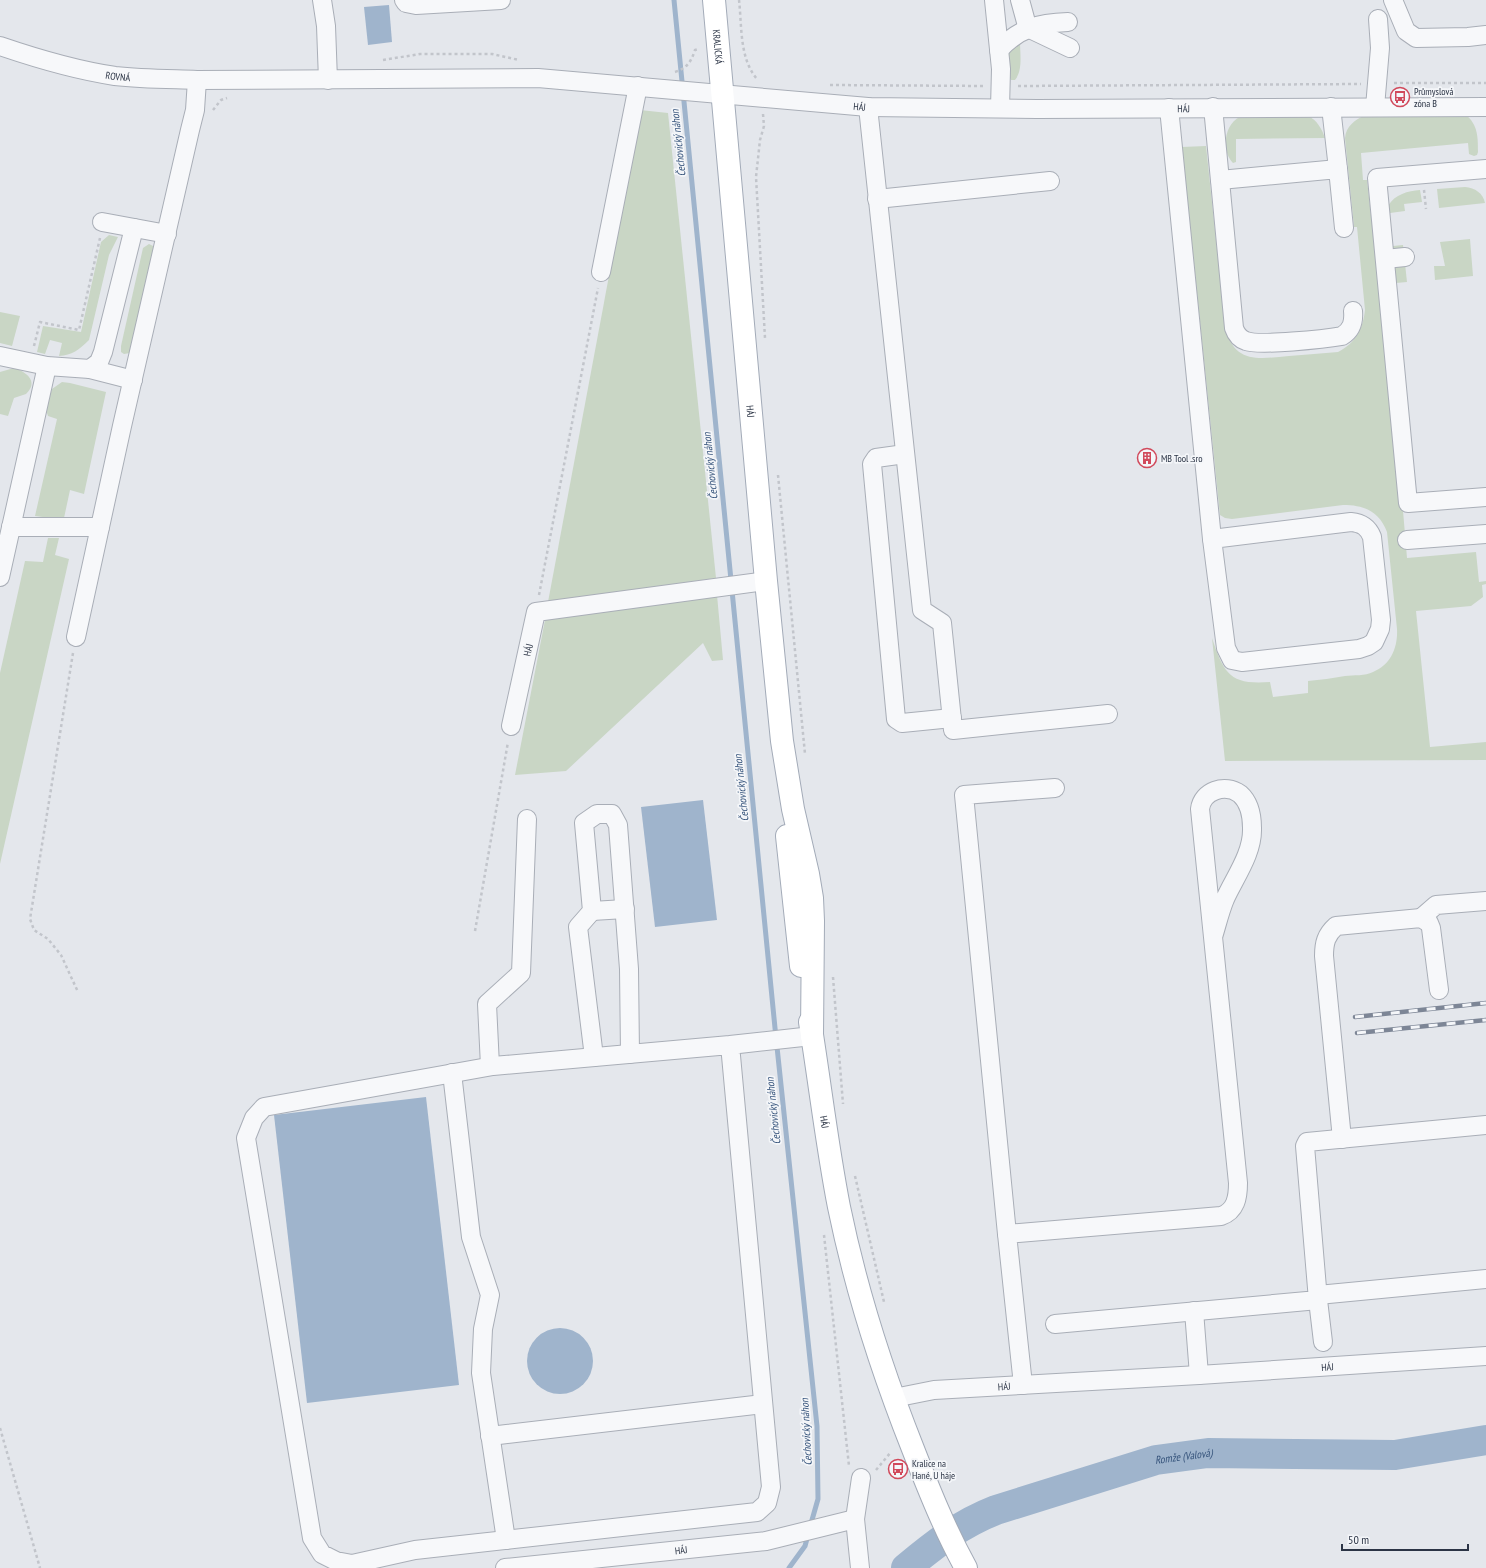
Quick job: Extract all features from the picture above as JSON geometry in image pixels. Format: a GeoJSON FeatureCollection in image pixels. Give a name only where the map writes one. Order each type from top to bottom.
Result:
{"type":"FeatureCollection","features":[{"type":"Feature","properties":{"kind":"main road","name":"KRALICKÁ"},"geometry":{"type":"LineString","coordinates":[[714,0],[723,94]]}},
{"type":"Feature","properties":{"kind":"main road","name":"HÁJ"},"geometry":{"type":"LineString","coordinates":[[723,94],[766,581],[782,741],[783,783],[793,900],[804,990],[826,1136],[845,1236],[867,1315],[894,1398]]}},
{"type":"Feature","properties":{"kind":"main road"},"geometry":{"type":"LineString","coordinates":[[894,1398],[936,1506],[963,1564]]}},
{"type":"Feature","properties":{"kind":"street"},"geometry":{"type":"LineString","coordinates":[[322,0],[326,26],[328,80]]}},
{"type":"Feature","properties":{"kind":"street"},"geometry":{"type":"LineString","coordinates":[[404,0],[406,3],[416,5],[501,0]]}},
{"type":"Feature","properties":{"kind":"street"},"geometry":{"type":"LineString","coordinates":[[994,0],[999,50],[1001,86],[1000,108]]}},
{"type":"Feature","properties":{"kind":"street"},"geometry":{"type":"LineString","coordinates":[[1020,0],[1026,22],[1030,28],[1070,48]]}},
{"type":"Feature","properties":{"kind":"street"},"geometry":{"type":"LineString","coordinates":[[1392,0],[1406,31],[1416,38],[1468,37],[1486,35]]}},
{"type":"Feature","properties":{"kind":"street"},"geometry":{"type":"LineString","coordinates":[[1375,107],[1380,48],[1378,19]]}},
{"type":"Feature","properties":{"kind":"street"},"geometry":{"type":"LineString","coordinates":[[999,50],[1014,36],[1030,28],[1043,24],[1068,22]]}},
{"type":"Feature","properties":{"kind":"street","name":"ROVNÁ"},"geometry":{"type":"LineString","coordinates":[[0,46],[48,62],[94,72],[141,78],[197,80],[328,80],[538,78],[638,86],[674,81],[699,92],[723,94]]}},
{"type":"Feature","properties":{"kind":"street"},"geometry":{"type":"LineString","coordinates":[[76,637],[194,110],[197,80]]}},
{"type":"Feature","properties":{"kind":"street"},"geometry":{"type":"LineString","coordinates":[[601,272],[638,86]]}},
{"type":"Feature","properties":{"kind":"street","name":"HÁJ"},"geometry":{"type":"LineString","coordinates":[[723,94],[868,107],[1375,107],[1486,112]]}},
{"type":"Feature","properties":{"kind":"street"},"geometry":{"type":"LineString","coordinates":[[868,107],[922,610],[942,623],[953,730],[1108,714]]}},
{"type":"Feature","properties":{"kind":"street"},"geometry":{"type":"LineString","coordinates":[[1331,107],[1344,228]]}},
{"type":"Feature","properties":{"kind":"street"},"geometry":{"type":"LineString","coordinates":[[1169,108],[1212,539],[1226,648],[1232,660],[1242,662],[1359,649],[1371,644],[1377,638],[1380,629],[1380,620],[1373,541],[1369,531],[1364,525],[1351,522],[1212,539]]}},
{"type":"Feature","properties":{"kind":"street"},"geometry":{"type":"LineString","coordinates":[[1213,108],[1234,328],[1239,336],[1245,341],[1260,343],[1342,336],[1349,331],[1352,325],[1353,311]]}},
{"type":"Feature","properties":{"kind":"street"},"geometry":{"type":"LineString","coordinates":[[1486,168],[1377,178],[1408,503],[1486,497]]}},
{"type":"Feature","properties":{"kind":"street"},"geometry":{"type":"LineString","coordinates":[[1220,180],[1338,170]]}},
{"type":"Feature","properties":{"kind":"street"},"geometry":{"type":"LineString","coordinates":[[877,199],[1050,181]]}},
{"type":"Feature","properties":{"kind":"street"},"geometry":{"type":"LineString","coordinates":[[103,228],[134,228],[167,234]]}},
{"type":"Feature","properties":{"kind":"street"},"geometry":{"type":"LineString","coordinates":[[90,369],[98,362],[103,352],[134,228]]}},
{"type":"Feature","properties":{"kind":"street"},"geometry":{"type":"LineString","coordinates":[[1385,259],[1405,257]]}},
{"type":"Feature","properties":{"kind":"street"},"geometry":{"type":"LineString","coordinates":[[0,356],[47,366],[90,369],[133,380]]}},
{"type":"Feature","properties":{"kind":"street"},"geometry":{"type":"LineString","coordinates":[[0,577],[47,366]]}},
{"type":"Feature","properties":{"kind":"street"},"geometry":{"type":"LineString","coordinates":[[905,454],[876,458],[872,464],[896,719],[902,723],[952,718]]}},
{"type":"Feature","properties":{"kind":"street"},"geometry":{"type":"LineString","coordinates":[[11,527],[100,527]]}},
{"type":"Feature","properties":{"kind":"street"},"geometry":{"type":"LineString","coordinates":[[1407,540],[1486,534]]}},
{"type":"Feature","properties":{"kind":"street"},"geometry":{"type":"LineString","coordinates":[[536,612],[766,581]]}},
{"type":"Feature","properties":{"kind":"street","name":"HÁJ"},"geometry":{"type":"LineString","coordinates":[[511,726],[536,612]]}},
{"type":"Feature","properties":{"kind":"street"},"geometry":{"type":"LineString","coordinates":[[1023,1385],[964,795],[1055,788]]}},
{"type":"Feature","properties":{"kind":"street"},"geometry":{"type":"LineString","coordinates":[[1007,1234],[1222,1216],[1233,1208],[1238,1194],[1238,1183],[1213,937],[1200,809],[1201,802],[1207,794],[1216,790],[1227,790],[1240,795],[1247,805],[1251,819],[1252,834],[1245,858],[1225,900],[1213,937]]}},
{"type":"Feature","properties":{"kind":"street"},"geometry":{"type":"LineString","coordinates":[[592,911],[584,822],[597,814],[612,814],[618,825],[629,969],[630,1054]]}},
{"type":"Feature","properties":{"kind":"street"},"geometry":{"type":"LineString","coordinates":[[490,1066],[487,1004],[521,973],[527,819]]}},
{"type":"Feature","properties":{"kind":"street"},"geometry":{"type":"LineString","coordinates":[[1342,1139],[1324,956],[1324,944],[1329,932],[1336,926],[1421,918],[1436,905],[1486,901]]}},
{"type":"Feature","properties":{"kind":"street"},"geometry":{"type":"LineString","coordinates":[[594,1057],[578,927],[592,911],[624,909]]}},
{"type":"Feature","properties":{"kind":"street"},"geometry":{"type":"LineString","coordinates":[[1421,918],[1429,923],[1431,928],[1439,990]]}},
{"type":"Feature","properties":{"kind":"street"},"geometry":{"type":"LineString","coordinates":[[730,1044],[771,1487],[767,1503],[757,1512],[415,1550],[352,1564],[336,1561],[322,1554],[312,1538],[246,1138],[254,1118],[264,1107],[490,1066],[812,1036]]}},
{"type":"Feature","properties":{"kind":"street"},"geometry":{"type":"LineString","coordinates":[[452,1073],[471,1237],[490,1295],[483,1329],[481,1373],[506,1540]]}},
{"type":"Feature","properties":{"kind":"street"},"geometry":{"type":"LineString","coordinates":[[1323,1342],[1305,1146],[1307,1142],[1486,1125]]}},
{"type":"Feature","properties":{"kind":"street"},"geometry":{"type":"LineString","coordinates":[[1055,1324],[1486,1280]]}},
{"type":"Feature","properties":{"kind":"street"},"geometry":{"type":"LineString","coordinates":[[1194,1311],[1199,1375]]}},
{"type":"Feature","properties":{"kind":"street","name":"HÁJ"},"geometry":{"type":"LineString","coordinates":[[894,1398],[934,1390],[1199,1375],[1486,1356]]}},
{"type":"Feature","properties":{"kind":"street"},"geometry":{"type":"LineString","coordinates":[[490,1436],[763,1404]]}},
{"type":"Feature","properties":{"kind":"street"},"geometry":{"type":"LineString","coordinates":[[860,1568],[855,1519],[861,1478]]}},
{"type":"Feature","properties":{"kind":"street","name":"HÁJ"},"geometry":{"type":"LineString","coordinates":[[505,1568],[766,1542],[855,1519]]}},
{"type":"Feature","properties":{"kind":"path"},"geometry":{"type":"LineString","coordinates":[[739,0],[746,58],[749,68],[760,82],[762,98],[764,126],[760,140],[756,177],[766,340]]}},
{"type":"Feature","properties":{"kind":"path"},"geometry":{"type":"LineString","coordinates":[[674,81],[684,68],[691,62]]}},
{"type":"Feature","properties":{"kind":"path"},"geometry":{"type":"LineString","coordinates":[[826,85],[1001,86],[1486,83]]}},
{"type":"Feature","properties":{"kind":"path"},"geometry":{"type":"LineString","coordinates":[[36,339],[40,322],[79,330],[98,243],[103,228]]}},
{"type":"Feature","properties":{"kind":"path"},"geometry":{"type":"LineString","coordinates":[[536,612],[601,272]]}},
{"type":"Feature","properties":{"kind":"path"},"geometry":{"type":"LineString","coordinates":[[777,468],[806,756]]}},
{"type":"Feature","properties":{"kind":"path"},"geometry":{"type":"LineString","coordinates":[[76,637],[30,919],[34,930],[48,939],[61,955],[78,992]]}},
{"type":"Feature","properties":{"kind":"path"},"geometry":{"type":"LineString","coordinates":[[475,931],[511,726]]}},
{"type":"Feature","properties":{"kind":"path"},"geometry":{"type":"LineString","coordinates":[[833,974],[844,1112]]}},
{"type":"Feature","properties":{"kind":"path"},"geometry":{"type":"LineString","coordinates":[[854,1172],[885,1306]]}},
{"type":"Feature","properties":{"kind":"path"},"geometry":{"type":"LineString","coordinates":[[0,1428],[40,1568]]}},
{"type":"Feature","properties":{"kind":"path"},"geometry":{"type":"LineString","coordinates":[[861,1478],[871,1475],[891,1452]]}},
{"type":"Feature","properties":{"kind":"green space"},"geometry":{"type":"Polygon","coordinates":[[[1020,41],[1019,72],[1015,80],[1011,80],[1009,76],[1008,50],[1020,41]]]}},
{"type":"Feature","properties":{"kind":"green space"},"geometry":{"type":"Polygon","coordinates":[[[640,110],[668,113],[716,578],[548,602],[640,110]]]}},
{"type":"Feature","properties":{"kind":"green space"},"geometry":{"type":"Polygon","coordinates":[[[1365,115],[1466,115],[1475,127],[1478,141],[1478,152],[1477,155],[1474,156],[1469,154],[1468,143],[1361,153],[1363,180],[1367,180],[1371,215],[1378,214],[1407,558],[1476,552],[1479,582],[1486,581],[1486,584],[1482,585],[1483,597],[1471,606],[1416,611],[1430,747],[1486,742],[1486,760],[1225,761],[1212,638],[1220,660],[1230,675],[1237,679],[1246,681],[1270,682],[1273,697],[1308,693],[1308,681],[1367,674],[1379,669],[1389,660],[1395,649],[1397,629],[1387,532],[1380,519],[1375,514],[1358,506],[1343,505],[1232,519],[1225,518],[1220,515],[1182,147],[1206,146],[1225,325],[1229,338],[1234,347],[1240,353],[1257,358],[1338,352],[1350,344],[1358,334],[1365,310],[1357,227],[1354,227],[1345,138],[1349,127],[1365,115]]]}},
{"type":"Feature","properties":{"kind":"green space"},"geometry":{"type":"Polygon","coordinates":[[[1308,116],[1319,125],[1325,138],[1236,139],[1236,162],[1233,163],[1229,158],[1226,138],[1230,125],[1240,117],[1308,116]]]}},
{"type":"Feature","properties":{"kind":"green space"},"geometry":{"type":"Polygon","coordinates":[[[1465,187],[1478,192],[1484,199],[1485,203],[1439,208],[1437,189],[1465,187]]]}},
{"type":"Feature","properties":{"kind":"green space"},"geometry":{"type":"Polygon","coordinates":[[[1420,190],[1422,202],[1404,204],[1405,211],[1390,213],[1388,206],[1394,199],[1406,192],[1420,190]]]}},
{"type":"Feature","properties":{"kind":"green space"},"geometry":{"type":"Polygon","coordinates":[[[109,235],[118,237],[109,255],[89,340],[79,349],[68,354],[59,356],[62,343],[50,340],[45,354],[37,352],[43,326],[81,332],[101,242],[109,235]]]}},
{"type":"Feature","properties":{"kind":"green space"},"geometry":{"type":"Polygon","coordinates":[[[1470,239],[1473,276],[1435,280],[1434,266],[1445,266],[1440,242],[1470,239]]]}},
{"type":"Feature","properties":{"kind":"green space"},"geometry":{"type":"Polygon","coordinates":[[[149,244],[153,246],[161,260],[130,353],[124,354],[121,352],[121,346],[143,248],[149,244]]]}},
{"type":"Feature","properties":{"kind":"green space"},"geometry":{"type":"Polygon","coordinates":[[[1403,245],[1407,282],[1396,283],[1393,246],[1403,245]]]}},
{"type":"Feature","properties":{"kind":"green space"},"geometry":{"type":"Polygon","coordinates":[[[0,312],[20,316],[12,346],[0,343],[0,312]]]}},
{"type":"Feature","properties":{"kind":"green space"},"geometry":{"type":"Polygon","coordinates":[[[14,368],[23,372],[30,378],[31,385],[30,390],[26,394],[14,398],[8,416],[0,414],[0,372],[14,368]]]}},
{"type":"Feature","properties":{"kind":"green space"},"geometry":{"type":"Polygon","coordinates":[[[62,382],[106,392],[84,494],[70,490],[64,518],[58,519],[35,516],[57,419],[48,416],[46,410],[52,389],[62,382]]]}},
{"type":"Feature","properties":{"kind":"green space"},"geometry":{"type":"Polygon","coordinates":[[[48,538],[59,538],[55,555],[69,559],[0,864],[0,673],[25,561],[43,562],[48,538]]]}},
{"type":"Feature","properties":{"kind":"green space"},"geometry":{"type":"Polygon","coordinates":[[[717,595],[723,660],[712,661],[703,643],[566,771],[515,775],[545,620],[717,595]]]}},
{"type":"Feature","properties":{"kind":"water"},"geometry":{"type":"Polygon","coordinates":[[[389,5],[392,42],[368,45],[364,7],[389,5]]]}},
{"type":"Feature","properties":{"kind":"water"},"geometry":{"type":"Polygon","coordinates":[[[703,800],[717,920],[655,927],[641,807],[703,800]]]}},
{"type":"Feature","properties":{"kind":"water"},"geometry":{"type":"Polygon","coordinates":[[[426,1097],[459,1385],[307,1403],[274,1115],[426,1097]]]}},
{"type":"Feature","properties":{"kind":"water"},"geometry":{"type":"Polygon","coordinates":[[[560,1328],[573,1331],[583,1338],[590,1348],[593,1361],[590,1374],[583,1384],[573,1391],[560,1394],[547,1391],[537,1384],[530,1374],[527,1361],[530,1348],[537,1338],[547,1331],[560,1328]]]}},
{"type":"Feature","properties":{"kind":"waterway","name":"Čechovický náhon"},"geometry":{"type":"LineString","coordinates":[[674,0],[775,1028],[817,1426],[818,1499],[810,1527]]}},
{"type":"Feature","properties":{"kind":"waterway","name":"Romže (Valová)"},"geometry":{"type":"LineString","coordinates":[[906,1568],[948,1535],[996,1510],[1156,1460],[1208,1453],[1395,1455],[1486,1440]]}},
{"type":"Feature","properties":{"kind":"waterway","name":"Čechovický náhon"},"geometry":{"type":"LineString","coordinates":[[789,1568],[805,1546],[808,1535]]}},
{"type":"Feature","properties":{"kind":"railway"},"geometry":{"type":"LineString","coordinates":[[1355,1017],[1486,1003]]}},
{"type":"Feature","properties":{"kind":"railway"},"geometry":{"type":"LineString","coordinates":[[1357,1033],[1486,1020]]}},
{"type":"Feature","properties":{"kind":"place","name":"Průmyslová zóna B"},"geometry":{"type":"Point","coordinates":[1400,97]}},
{"type":"Feature","properties":{"kind":"place","name":"MB Tool .sro"},"geometry":{"type":"Point","coordinates":[1147,458]}},
{"type":"Feature","properties":{"kind":"place","name":"Kralice na Hané, U háje"},"geometry":{"type":"Point","coordinates":[898,1469]}}]}
